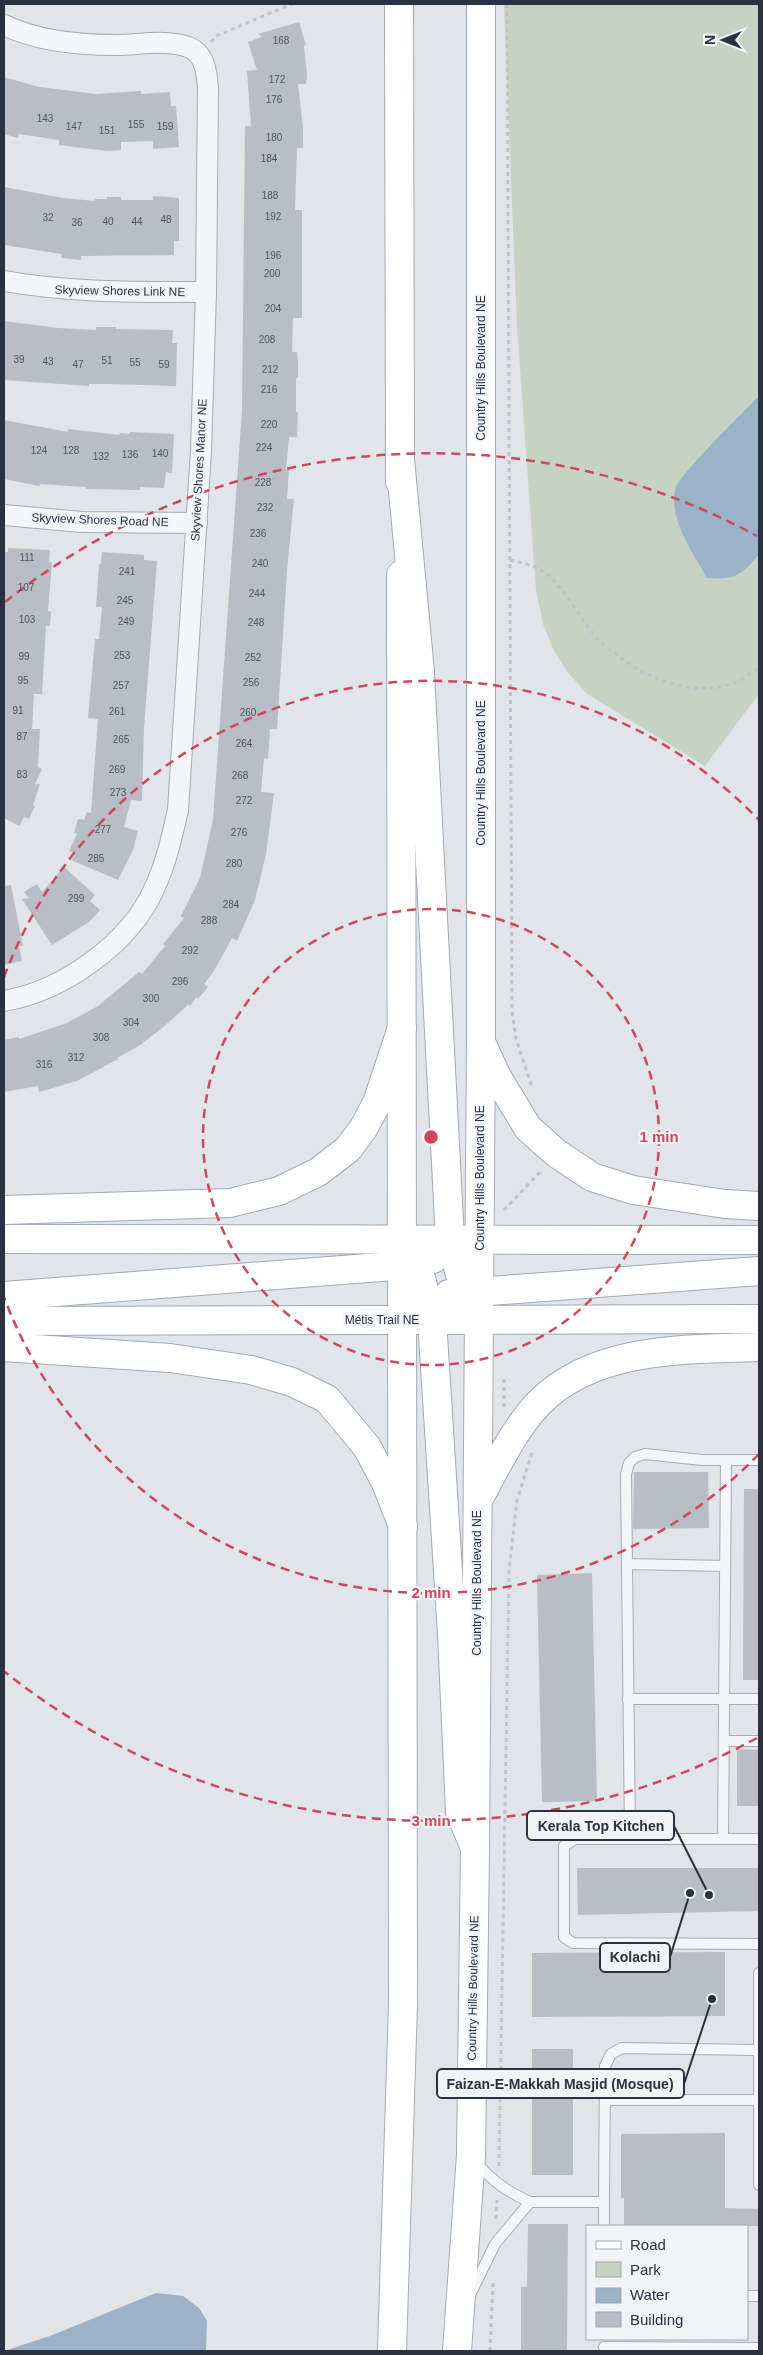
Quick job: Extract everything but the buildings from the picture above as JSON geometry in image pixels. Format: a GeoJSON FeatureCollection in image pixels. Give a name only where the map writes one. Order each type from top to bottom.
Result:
{"type":"FeatureCollection","features":[{"type":"Feature","properties":{"kind":"main road"},"geometry":{"type":"LineString","coordinates":[[392,2351],[404,2002],[403,1320],[408,1256],[402,1028],[399,4]]}},
{"type":"Feature","properties":{"kind":"main road","name":"Country Hills Boulevard NE"},"geometry":{"type":"LineString","coordinates":[[472,1292],[480,1239],[482,1042],[481,4]]}},
{"type":"Feature","properties":{"kind":"main road"},"geometry":{"type":"LineString","coordinates":[[400,459],[420,672],[452,1246],[472,1292],[479,1320]]}},
{"type":"Feature","properties":{"kind":"main road"},"geometry":{"type":"LineString","coordinates":[[4,1210],[230,1203],[279,1191],[318,1172],[348,1149],[363,1129],[377,1103],[402,1028]]}},
{"type":"Feature","properties":{"kind":"main road"},"geometry":{"type":"LineString","coordinates":[[482,1042],[497,1077],[528,1128],[556,1153],[592,1177],[633,1190],[725,1204],[759,1206]]}},
{"type":"Feature","properties":{"kind":"main road"},"geometry":{"type":"LineString","coordinates":[[4,1239],[408,1256]]}},
{"type":"Feature","properties":{"kind":"main road"},"geometry":{"type":"LineString","coordinates":[[4,1296],[408,1256],[480,1239],[759,1240]]}},
{"type":"Feature","properties":{"kind":"main road"},"geometry":{"type":"LineString","coordinates":[[408,1256],[430,1311],[451,1614],[460,1812],[475,1848]]}},
{"type":"Feature","properties":{"kind":"main road"},"geometry":{"type":"LineString","coordinates":[[430,1311],[448,1294],[759,1271]]}},
{"type":"Feature","properties":{"kind":"main road","name":"Métis Trail NE"},"geometry":{"type":"LineString","coordinates":[[4,1321],[403,1320],[430,1311],[479,1320],[759,1320]]}},
{"type":"Feature","properties":{"kind":"main road","name":"Country Hills Boulevard NE"},"geometry":{"type":"LineString","coordinates":[[458,2351],[471,2155],[479,1320]]}},
{"type":"Feature","properties":{"kind":"main road"},"geometry":{"type":"LineString","coordinates":[[4,1347],[170,1358],[251,1370],[292,1382],[327,1399],[367,1447],[386,1483],[403,1526]]}},
{"type":"Feature","properties":{"kind":"main road"},"geometry":{"type":"LineString","coordinates":[[478,1500],[522,1425],[539,1403],[574,1375],[612,1362],[653,1354],[709,1348],[759,1347]]}},
{"type":"Feature","properties":{"kind":"street","name":"Skyview Shores Manor NE"},"geometry":{"type":"LineString","coordinates":[[4,25],[63,42],[114,45],[175,44],[189,47],[199,55],[207,69],[208,89],[206,292],[197,523],[178,810],[168,852],[155,889],[134,923],[97,958],[60,982],[19,998],[4,1001]]}},
{"type":"Feature","properties":{"kind":"street","name":"Skyview Shores Link NE"},"geometry":{"type":"LineString","coordinates":[[4,282],[49,289],[104,292],[206,292]]}},
{"type":"Feature","properties":{"kind":"street","name":"Skyview Shores Road NE"},"geometry":{"type":"LineString","coordinates":[[4,515],[82,522],[197,523]]}},
{"type":"Feature","properties":{"kind":"lane"},"geometry":{"type":"LineString","coordinates":[[630,1838],[626,1474],[629,1463],[635,1456],[645,1454],[669,1458],[759,1460]]}},
{"type":"Feature","properties":{"kind":"lane"},"geometry":{"type":"LineString","coordinates":[[723,1839],[726,1460]]}},
{"type":"Feature","properties":{"kind":"lane"},"geometry":{"type":"LineString","coordinates":[[627,1564],[725,1566]]}},
{"type":"Feature","properties":{"kind":"lane"},"geometry":{"type":"LineString","coordinates":[[628,1699],[759,1699]]}},
{"type":"Feature","properties":{"kind":"lane"},"geometry":{"type":"LineString","coordinates":[[724,1741],[759,1741]]}},
{"type":"Feature","properties":{"kind":"lane"},"geometry":{"type":"LineString","coordinates":[[759,1839],[575,1839],[564,1846],[564,1936],[574,1943],[759,1944]]}},
{"type":"Feature","properties":{"kind":"lane"},"geometry":{"type":"LineString","coordinates":[[759,1973],[759,2185]]}},
{"type":"Feature","properties":{"kind":"lane"},"geometry":{"type":"LineString","coordinates":[[604,2225],[605,2066],[611,2054],[622,2048],[758,2050]]}},
{"type":"Feature","properties":{"kind":"lane"},"geometry":{"type":"LineString","coordinates":[[604,2100],[758,2100]]}},
{"type":"Feature","properties":{"kind":"lane"},"geometry":{"type":"LineString","coordinates":[[471,2155],[498,2185],[530,2202],[604,2202]]}},
{"type":"Feature","properties":{"kind":"lane"},"geometry":{"type":"LineString","coordinates":[[460,2319],[495,2244],[530,2202]]}},
{"type":"Feature","properties":{"kind":"lane"},"geometry":{"type":"LineString","coordinates":[[604,2346],[759,2348]]}},
{"type":"Feature","properties":{"kind":"path"},"geometry":{"type":"LineString","coordinates":[[216,36],[292,4]]}},
{"type":"Feature","properties":{"kind":"path"},"geometry":{"type":"LineString","coordinates":[[507,4],[512,1011],[516,1040],[533,1091]]}},
{"type":"Feature","properties":{"kind":"path"},"geometry":{"type":"LineString","coordinates":[[510,560],[529,564],[545,572],[598,638],[625,661],[652,677],[681,686],[709,688],[737,681],[759,668]]}},
{"type":"Feature","properties":{"kind":"path"},"geometry":{"type":"LineString","coordinates":[[504,1210],[549,1163]]}},
{"type":"Feature","properties":{"kind":"path"},"geometry":{"type":"LineString","coordinates":[[503,1374],[504,1410],[508,1414]]}},
{"type":"Feature","properties":{"kind":"path"},"geometry":{"type":"LineString","coordinates":[[490,2351],[502,2095],[509,1571],[517,1500],[534,1446]]}},
{"type":"Feature","properties":{"kind":"green space"},"geometry":{"type":"Polygon","coordinates":[[[504,4],[759,4],[759,694],[705,766],[587,694],[568,673],[553,649],[543,624],[536,590],[517,327],[504,4]]]}},
{"type":"Feature","properties":{"kind":"water"},"geometry":{"type":"Polygon","coordinates":[[[759,396],[759,554],[737,575],[724,578],[707,578],[689,547],[679,524],[674,501],[675,490],[687,471],[759,396]]]}},
{"type":"Feature","properties":{"kind":"water"},"geometry":{"type":"Polygon","coordinates":[[[156,2293],[183,2296],[199,2308],[207,2321],[206,2351],[4,2351],[50,2336],[156,2293]]]}},
{"type":"Feature","properties":{"kind":"place","name":"Kolachi"},"geometry":{"type":"Point","coordinates":[690,1893]}},
{"type":"Feature","properties":{"kind":"place","name":"Kerala Top Kitchen"},"geometry":{"type":"Point","coordinates":[709,1895]}},
{"type":"Feature","properties":{"kind":"place","name":"Faizan-E-Makkah Masjid (Mosque)"},"geometry":{"type":"Point","coordinates":[712,1999]}}]}
